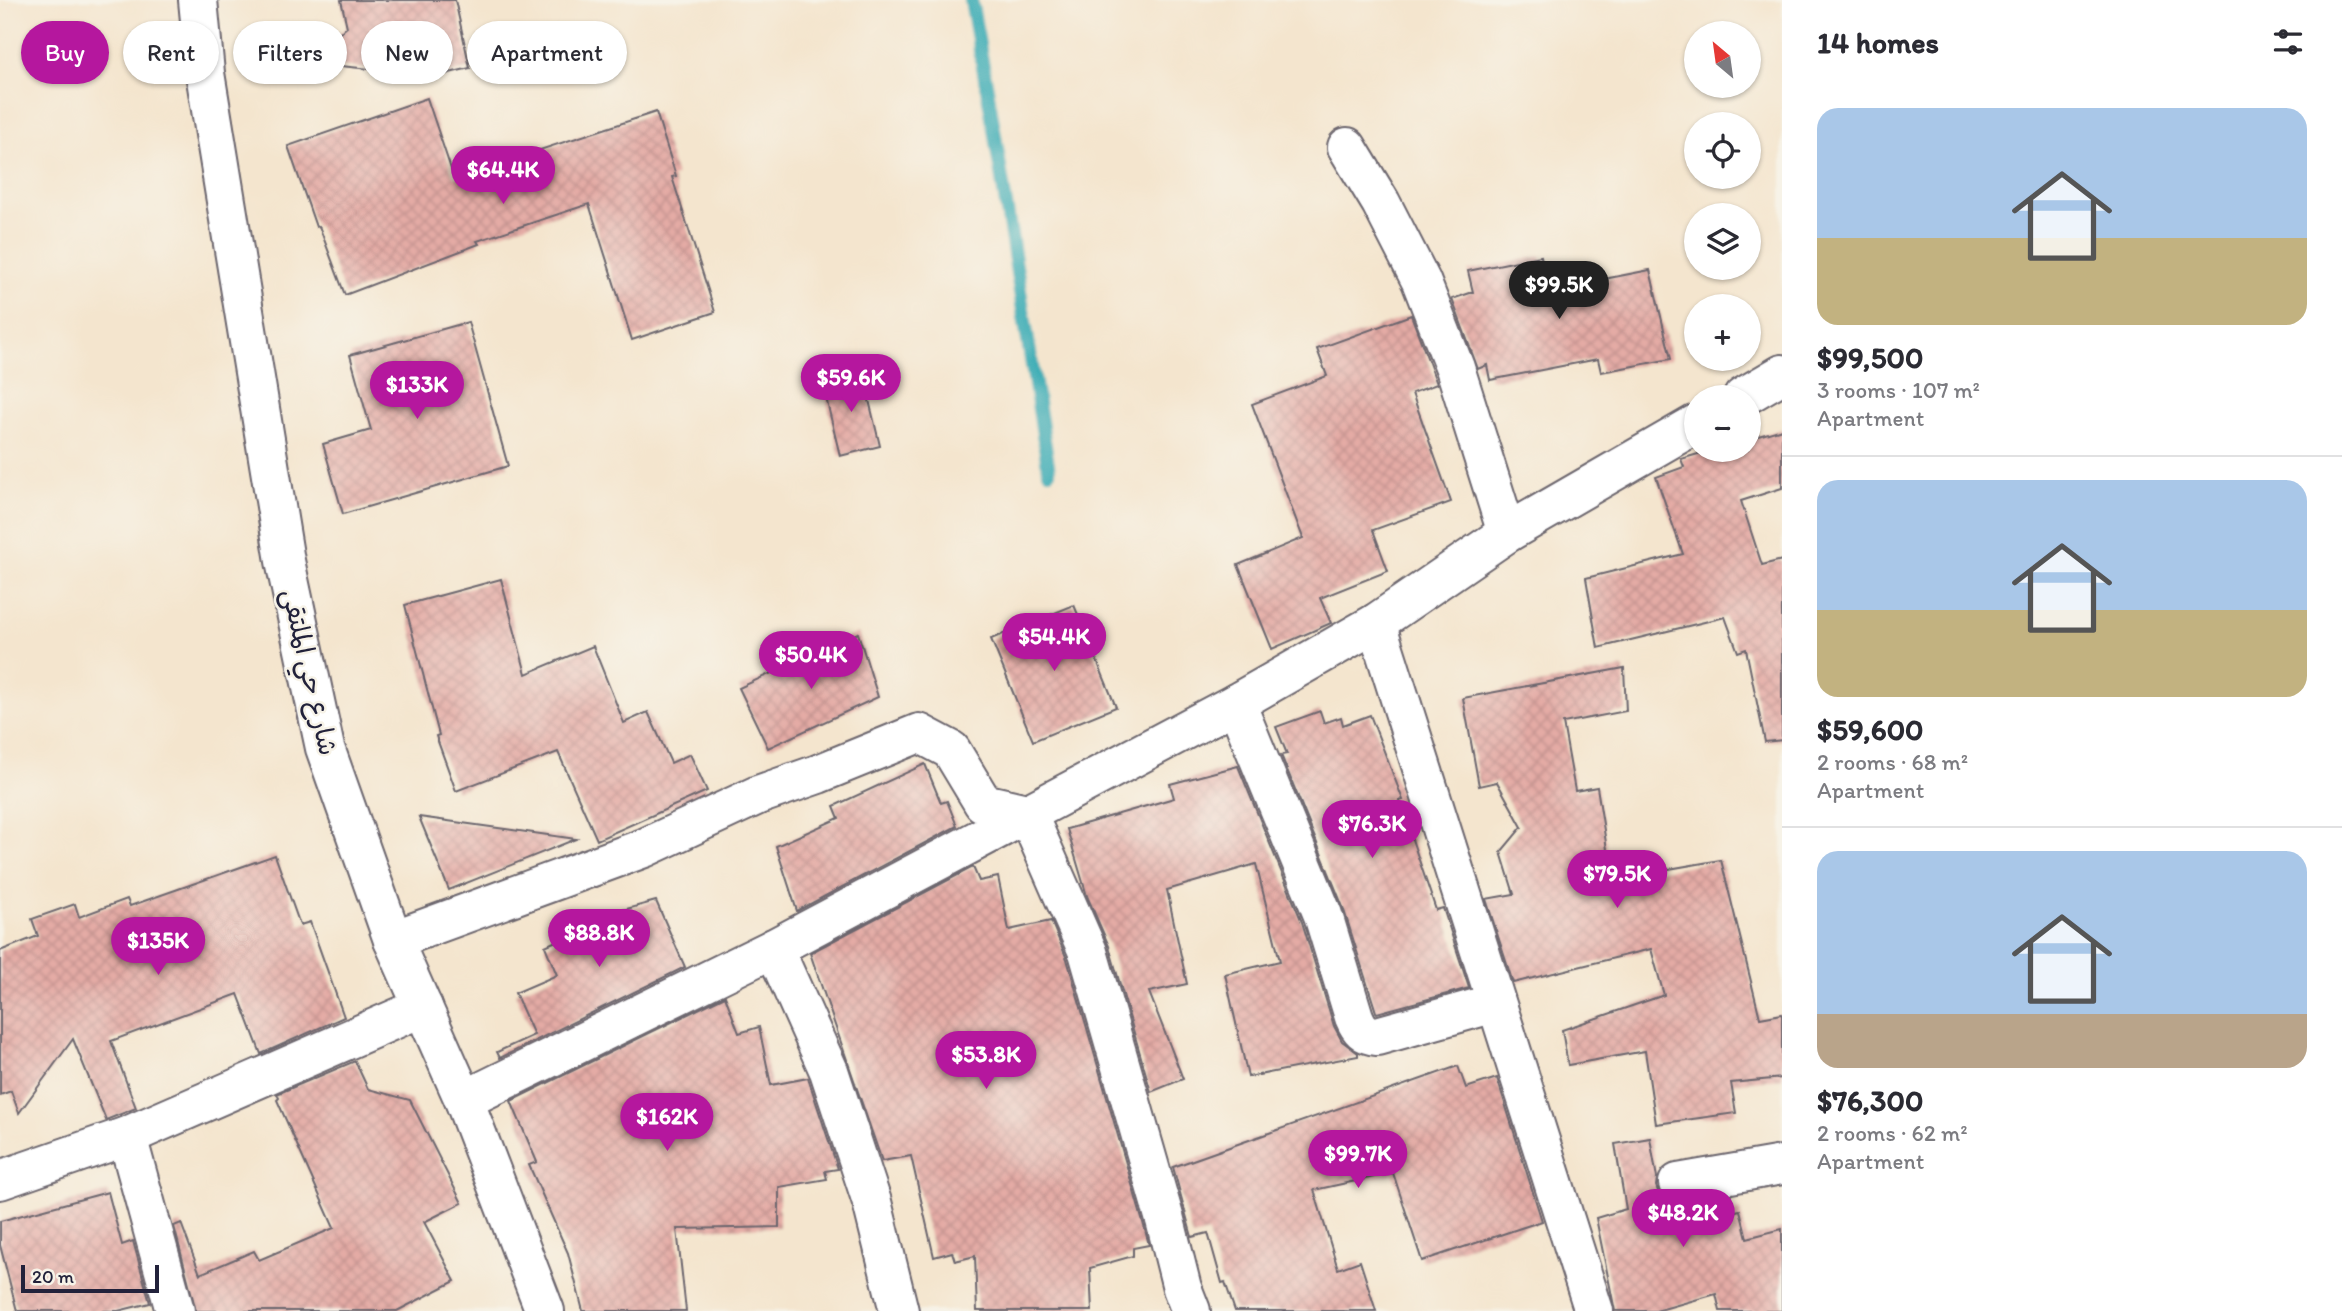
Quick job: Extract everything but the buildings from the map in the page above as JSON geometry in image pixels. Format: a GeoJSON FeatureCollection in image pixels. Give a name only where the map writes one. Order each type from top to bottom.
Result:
{"type":"FeatureCollection","features":[{"type":"Feature","properties":{"kind":"street","name":"شارع حي الملتقى"},"geometry":{"type":"LineString","coordinates":[[198,0],[205,73],[285,561],[325,748],[393,940],[464,1100],[545,1311]]}},
{"type":"Feature","properties":{"kind":"street"},"geometry":{"type":"LineString","coordinates":[[1347,147],[1381,204],[1421,281],[1455,368],[1507,533]]}},
{"type":"Feature","properties":{"kind":"street"},"geometry":{"type":"LineString","coordinates":[[1761,386],[1782,374]]}},
{"type":"Feature","properties":{"kind":"street"},"geometry":{"type":"LineString","coordinates":[[464,1100],[774,948],[1236,703],[1376,623],[1507,533],[1684,431]]}},
{"type":"Feature","properties":{"kind":"street"},"geometry":{"type":"LineString","coordinates":[[1376,623],[1594,1311]]}},
{"type":"Feature","properties":{"kind":"street"},"geometry":{"type":"LineString","coordinates":[[1236,703],[1323,915],[1354,1017],[1362,1031],[1377,1036],[1495,1003]]}},
{"type":"Feature","properties":{"kind":"street"},"geometry":{"type":"LineString","coordinates":[[393,940],[644,848],[758,795],[919,733],[951,750],[983,803],[1027,813]]}},
{"type":"Feature","properties":{"kind":"street"},"geometry":{"type":"LineString","coordinates":[[1027,813],[1087,953],[1165,1220],[1182,1288],[1191,1311]]}},
{"type":"Feature","properties":{"kind":"street"},"geometry":{"type":"LineString","coordinates":[[774,948],[829,1071],[872,1202],[899,1311]]}},
{"type":"Feature","properties":{"kind":"street"},"geometry":{"type":"LineString","coordinates":[[0,1180],[127,1136],[423,1007]]}},
{"type":"Feature","properties":{"kind":"street"},"geometry":{"type":"LineString","coordinates":[[127,1136],[175,1311]]}},
{"type":"Feature","properties":{"kind":"street"},"geometry":{"type":"LineString","coordinates":[[1678,1183],[1782,1165]]}},
{"type":"Feature","properties":{"kind":"waterway"},"geometry":{"type":"LineString","coordinates":[[971,0],[1049,471]]}}]}
